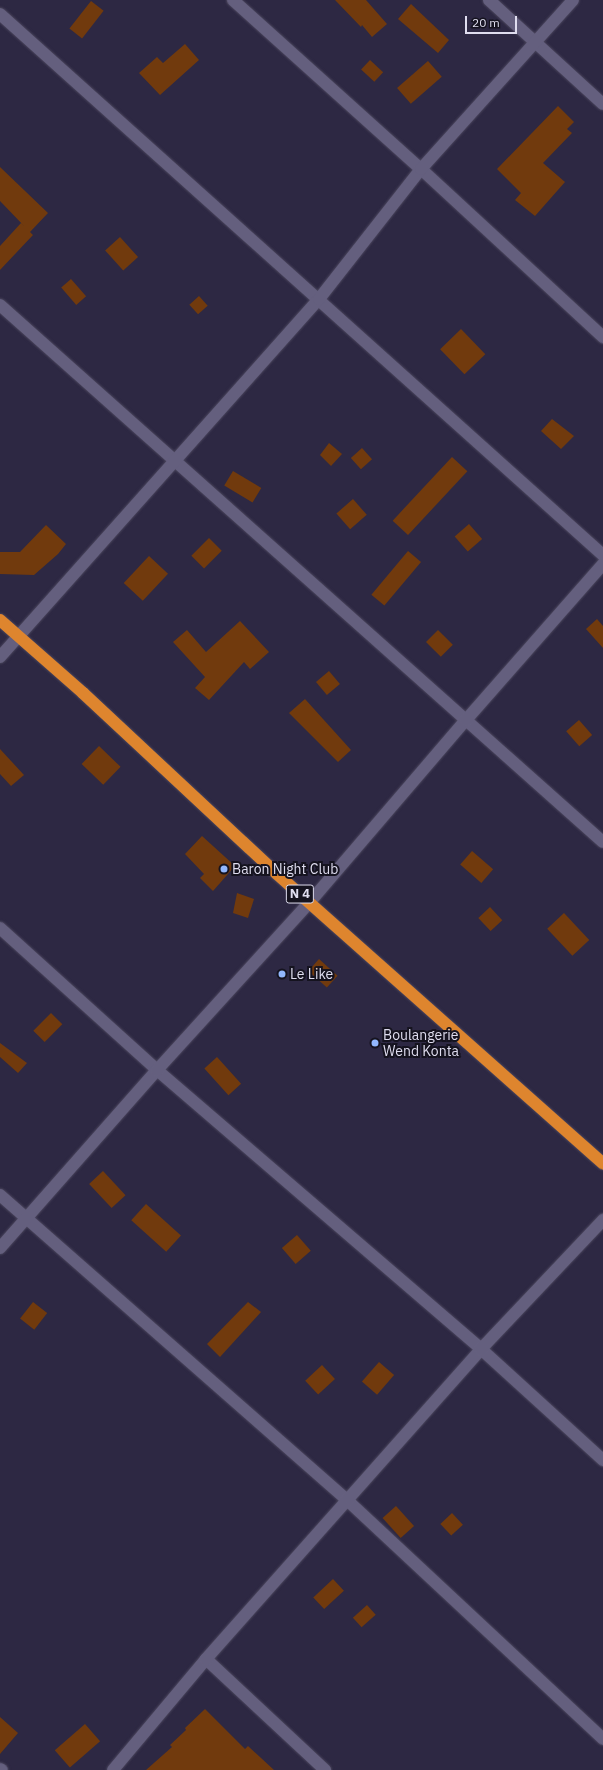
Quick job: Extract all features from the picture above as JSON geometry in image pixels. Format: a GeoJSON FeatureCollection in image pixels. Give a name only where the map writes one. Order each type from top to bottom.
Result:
{"type":"FeatureCollection","features":[{"type":"Feature","properties":{"kind":"highway","name":"N 4"},"geometry":{"type":"LineString","coordinates":[[0,620],[88,698],[309,903],[603,1163]]}},
{"type":"Feature","properties":{"kind":"street"},"geometry":{"type":"LineString","coordinates":[[233,0],[421,169],[603,337]]}},
{"type":"Feature","properties":{"kind":"street"},"geometry":{"type":"LineString","coordinates":[[489,0],[603,104]]}},
{"type":"Feature","properties":{"kind":"street"},"geometry":{"type":"LineString","coordinates":[[0,656],[176,461],[319,299],[421,169],[573,0]]}},
{"type":"Feature","properties":{"kind":"street"},"geometry":{"type":"LineString","coordinates":[[0,14],[603,555]]}},
{"type":"Feature","properties":{"kind":"street"},"geometry":{"type":"LineString","coordinates":[[0,305],[603,842]]}},
{"type":"Feature","properties":{"kind":"street"},"geometry":{"type":"LineString","coordinates":[[0,1248],[157,1070],[309,903],[466,720],[603,564]]}},
{"type":"Feature","properties":{"kind":"street"},"geometry":{"type":"LineString","coordinates":[[0,928],[157,1070],[481,1349],[603,1460]]}},
{"type":"Feature","properties":{"kind":"street"},"geometry":{"type":"LineString","coordinates":[[0,1195],[347,1500],[603,1739]]}},
{"type":"Feature","properties":{"kind":"street"},"geometry":{"type":"LineString","coordinates":[[113,1770],[206,1659],[481,1349],[603,1220]]}},
{"type":"Feature","properties":{"kind":"street"},"geometry":{"type":"LineString","coordinates":[[206,1659],[325,1770]]}},
{"type":"Feature","properties":{"kind":"building"},"geometry":{"type":"Polygon","coordinates":[[[335,0],[366,0],[387,24],[372,37],[362,25],[361,27],[335,0]]]}},
{"type":"Feature","properties":{"kind":"building"},"geometry":{"type":"Polygon","coordinates":[[[91,1],[104,11],[82,38],[69,29],[91,1]]]}},
{"type":"Feature","properties":{"kind":"building"},"geometry":{"type":"Polygon","coordinates":[[[411,4],[449,40],[438,53],[398,19],[411,4]]]}},
{"type":"Feature","properties":{"kind":"building"},"geometry":{"type":"Polygon","coordinates":[[[185,44],[199,60],[160,95],[139,73],[157,57],[163,63],[185,44]]]}},
{"type":"Feature","properties":{"kind":"building"},"geometry":{"type":"Polygon","coordinates":[[[370,60],[383,72],[374,82],[361,70],[370,60]]]}},
{"type":"Feature","properties":{"kind":"building"},"geometry":{"type":"Polygon","coordinates":[[[428,61],[442,77],[411,104],[397,88],[428,61]]]}},
{"type":"Feature","properties":{"kind":"building"},"geometry":{"type":"Polygon","coordinates":[[[558,106],[574,122],[567,129],[572,133],[543,163],[565,182],[535,216],[515,200],[521,193],[497,169],[558,106]]]}},
{"type":"Feature","properties":{"kind":"building"},"geometry":{"type":"Polygon","coordinates":[[[0,167],[48,213],[30,232],[33,235],[0,270],[0,246],[21,223],[25,227],[0,201],[0,167]]]}},
{"type":"Feature","properties":{"kind":"building"},"geometry":{"type":"Polygon","coordinates":[[[120,237],[138,257],[123,270],[105,250],[120,237]]]}},
{"type":"Feature","properties":{"kind":"building"},"geometry":{"type":"Polygon","coordinates":[[[71,279],[86,296],[76,305],[61,288],[71,279]]]}},
{"type":"Feature","properties":{"kind":"building"},"geometry":{"type":"Polygon","coordinates":[[[199,296],[208,306],[198,314],[189,305],[199,296]]]}},
{"type":"Feature","properties":{"kind":"building"},"geometry":{"type":"Polygon","coordinates":[[[461,329],[485,354],[464,374],[440,349],[461,329]]]}},
{"type":"Feature","properties":{"kind":"building"},"geometry":{"type":"Polygon","coordinates":[[[552,419],[574,436],[561,449],[541,431],[552,419]]]}},
{"type":"Feature","properties":{"kind":"building"},"geometry":{"type":"Polygon","coordinates":[[[329,443],[342,454],[331,466],[320,455],[329,443]]]}},
{"type":"Feature","properties":{"kind":"building"},"geometry":{"type":"Polygon","coordinates":[[[362,448],[372,459],[361,469],[351,458],[362,448]]]}},
{"type":"Feature","properties":{"kind":"building"},"geometry":{"type":"Polygon","coordinates":[[[452,457],[467,471],[408,535],[393,521],[452,457]]]}},
{"type":"Feature","properties":{"kind":"building"},"geometry":{"type":"Polygon","coordinates":[[[233,471],[261,488],[253,503],[224,486],[233,471]]]}},
{"type":"Feature","properties":{"kind":"building"},"geometry":{"type":"Polygon","coordinates":[[[353,499],[367,515],[350,529],[336,513],[353,499]]]}},
{"type":"Feature","properties":{"kind":"building"},"geometry":{"type":"Polygon","coordinates":[[[469,524],[482,539],[468,552],[455,536],[469,524]]]}},
{"type":"Feature","properties":{"kind":"building"},"geometry":{"type":"Polygon","coordinates":[[[46,525],[66,544],[58,554],[34,575],[0,574],[0,552],[20,552],[46,525]]]}},
{"type":"Feature","properties":{"kind":"building"},"geometry":{"type":"Polygon","coordinates":[[[209,538],[222,551],[204,568],[191,556],[209,538]]]}},
{"type":"Feature","properties":{"kind":"building"},"geometry":{"type":"Polygon","coordinates":[[[408,551],[421,562],[384,606],[371,595],[408,551]]]}},
{"type":"Feature","properties":{"kind":"building"},"geometry":{"type":"Polygon","coordinates":[[[149,556],[168,574],[143,601],[124,583],[149,556]]]}},
{"type":"Feature","properties":{"kind":"building"},"geometry":{"type":"Polygon","coordinates":[[[597,619],[603,626],[603,648],[586,629],[597,619]]]}},
{"type":"Feature","properties":{"kind":"building"},"geometry":{"type":"Polygon","coordinates":[[[240,621],[269,652],[250,669],[244,662],[209,700],[195,688],[205,677],[173,642],[187,630],[206,652],[240,621]]]}},
{"type":"Feature","properties":{"kind":"building"},"geometry":{"type":"Polygon","coordinates":[[[438,630],[453,645],[441,657],[426,642],[438,630]]]}},
{"type":"Feature","properties":{"kind":"building"},"geometry":{"type":"Polygon","coordinates":[[[329,671],[340,684],[327,695],[316,682],[329,671]]]}},
{"type":"Feature","properties":{"kind":"building"},"geometry":{"type":"Polygon","coordinates":[[[305,699],[351,750],[338,762],[289,713],[305,699]]]}},
{"type":"Feature","properties":{"kind":"building"},"geometry":{"type":"Polygon","coordinates":[[[579,720],[592,735],[579,746],[566,731],[579,720]]]}},
{"type":"Feature","properties":{"kind":"building"},"geometry":{"type":"Polygon","coordinates":[[[99,746],[121,767],[103,785],[82,764],[99,746]]]}},
{"type":"Feature","properties":{"kind":"building"},"geometry":{"type":"Polygon","coordinates":[[[0,749],[24,775],[11,786],[0,774],[0,749]]]}},
{"type":"Feature","properties":{"kind":"building"},"geometry":{"type":"Polygon","coordinates":[[[202,836],[235,866],[213,891],[200,878],[204,874],[185,854],[202,836]]]}},
{"type":"Feature","properties":{"kind":"building"},"geometry":{"type":"Polygon","coordinates":[[[472,851],[493,869],[481,883],[460,865],[472,851]]]}},
{"type":"Feature","properties":{"kind":"building"},"geometry":{"type":"Polygon","coordinates":[[[237,893],[254,899],[248,918],[233,913],[237,893]]]}},
{"type":"Feature","properties":{"kind":"building"},"geometry":{"type":"Polygon","coordinates":[[[490,907],[502,920],[491,931],[478,918],[490,907]]]}},
{"type":"Feature","properties":{"kind":"building"},"geometry":{"type":"Polygon","coordinates":[[[564,913],[589,940],[572,956],[547,929],[564,913]]]}},
{"type":"Feature","properties":{"kind":"building"},"geometry":{"type":"Polygon","coordinates":[[[319,959],[338,976],[327,988],[308,971],[319,959]]]}},
{"type":"Feature","properties":{"kind":"building"},"geometry":{"type":"Polygon","coordinates":[[[51,1013],[62,1024],[45,1042],[33,1031],[51,1013]]]}},
{"type":"Feature","properties":{"kind":"building"},"geometry":{"type":"Polygon","coordinates":[[[0,1043],[27,1063],[18,1073],[0,1057],[0,1043]]]}},
{"type":"Feature","properties":{"kind":"building"},"geometry":{"type":"Polygon","coordinates":[[[217,1057],[241,1084],[228,1095],[204,1068],[217,1057]]]}},
{"type":"Feature","properties":{"kind":"building"},"geometry":{"type":"Polygon","coordinates":[[[103,1171],[126,1195],[112,1208],[89,1184],[103,1171]]]}},
{"type":"Feature","properties":{"kind":"building"},"geometry":{"type":"Polygon","coordinates":[[[146,1204],[181,1235],[166,1252],[131,1220],[146,1204]]]}},
{"type":"Feature","properties":{"kind":"building"},"geometry":{"type":"Polygon","coordinates":[[[297,1235],[311,1251],[296,1264],[282,1248],[297,1235]]]}},
{"type":"Feature","properties":{"kind":"building"},"geometry":{"type":"Polygon","coordinates":[[[33,1302],[47,1313],[34,1330],[20,1319],[33,1302]]]}},
{"type":"Feature","properties":{"kind":"building"},"geometry":{"type":"Polygon","coordinates":[[[248,1302],[261,1312],[220,1357],[207,1344],[248,1302]]]}},
{"type":"Feature","properties":{"kind":"building"},"geometry":{"type":"Polygon","coordinates":[[[379,1362],[394,1375],[377,1395],[362,1382],[379,1362]]]}},
{"type":"Feature","properties":{"kind":"building"},"geometry":{"type":"Polygon","coordinates":[[[322,1365],[335,1379],[318,1395],[305,1381],[322,1365]]]}},
{"type":"Feature","properties":{"kind":"building"},"geometry":{"type":"Polygon","coordinates":[[[396,1506],[414,1526],[401,1538],[383,1518],[396,1506]]]}},
{"type":"Feature","properties":{"kind":"building"},"geometry":{"type":"Polygon","coordinates":[[[452,1513],[463,1525],[451,1536],[440,1524],[452,1513]]]}},
{"type":"Feature","properties":{"kind":"building"},"geometry":{"type":"Polygon","coordinates":[[[333,1579],[344,1591],[324,1609],[313,1597],[333,1579]]]}},
{"type":"Feature","properties":{"kind":"building"},"geometry":{"type":"Polygon","coordinates":[[[367,1605],[376,1615],[362,1627],[353,1618],[367,1605]]]}},
{"type":"Feature","properties":{"kind":"building"},"geometry":{"type":"Polygon","coordinates":[[[205,1709],[245,1749],[248,1746],[274,1770],[146,1770],[172,1747],[170,1745],[205,1709]]]}},
{"type":"Feature","properties":{"kind":"building"},"geometry":{"type":"Polygon","coordinates":[[[0,1717],[18,1733],[0,1754],[0,1717]]]}},
{"type":"Feature","properties":{"kind":"building"},"geometry":{"type":"Polygon","coordinates":[[[85,1724],[100,1741],[70,1768],[55,1750],[85,1724]]]}},
{"type":"Feature","properties":{"kind":"place","name":"Baron Night Club"},"geometry":{"type":"Point","coordinates":[224,869]}},
{"type":"Feature","properties":{"kind":"place","name":"Le Like"},"geometry":{"type":"Point","coordinates":[282,974]}},
{"type":"Feature","properties":{"kind":"place","name":"Boulangerie Wend Konta"},"geometry":{"type":"Point","coordinates":[375,1043]}}]}
